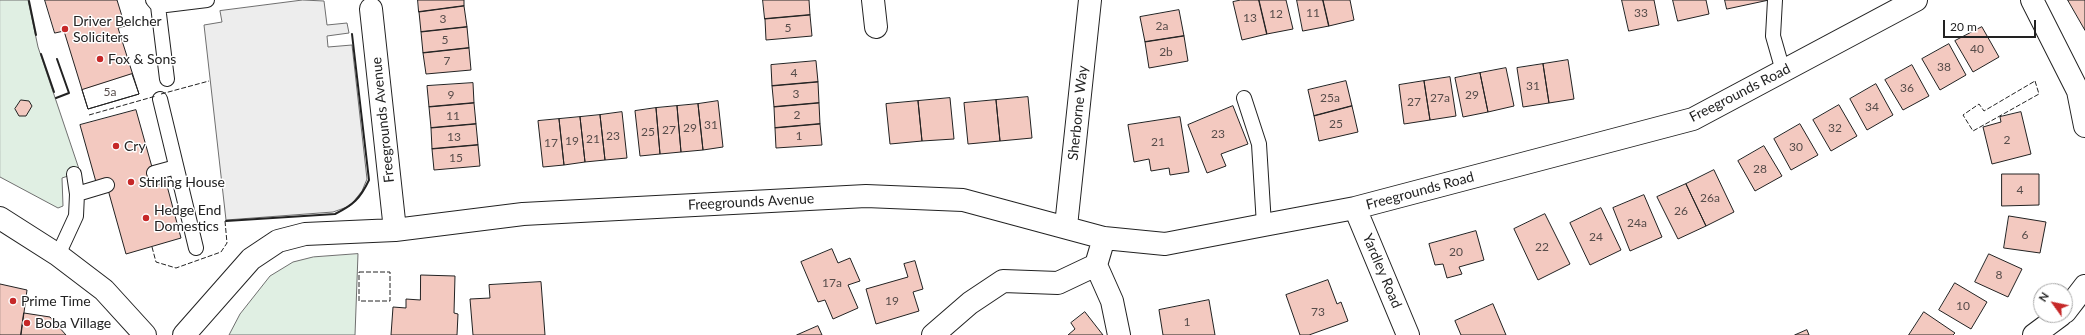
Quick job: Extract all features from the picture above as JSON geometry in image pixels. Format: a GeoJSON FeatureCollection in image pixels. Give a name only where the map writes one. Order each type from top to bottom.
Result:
{"type":"FeatureCollection","features":[{"type":"Feature","properties":{"kind":"street"},"geometry":{"type":"LineString","coordinates":[[873,0],[876,27]]}},
{"type":"Feature","properties":{"kind":"street","name":"Sherborne Way"},"geometry":{"type":"LineString","coordinates":[[1066,226],[1090,0]]}},
{"type":"Feature","properties":{"kind":"street","name":"Freegrounds Road"},"geometry":{"type":"LineString","coordinates":[[1104,238],[1165,244],[1355,208],[1693,119],[1916,0]]}},
{"type":"Feature","properties":{"kind":"street"},"geometry":{"type":"LineString","coordinates":[[2032,0],[2078,91],[2085,126]]}},
{"type":"Feature","properties":{"kind":"street","name":"Freegrounds Avenue"},"geometry":{"type":"LineString","coordinates":[[367,4],[395,230]]}},
{"type":"Feature","properties":{"kind":"street","name":"Freegrounds Avenue"},"geometry":{"type":"LineString","coordinates":[[184,335],[251,259],[278,241],[305,234],[395,230],[524,214],[866,196],[963,200],[1066,226],[1104,238]]}},
{"type":"Feature","properties":{"kind":"street","name":"Yardley Road"},"geometry":{"type":"LineString","coordinates":[[1355,208],[1408,335]]}},
{"type":"Feature","properties":{"kind":"street"},"geometry":{"type":"LineString","coordinates":[[0,218],[58,255],[104,290],[145,335]]}},
{"type":"Feature","properties":{"kind":"street"},"geometry":{"type":"LineString","coordinates":[[1104,238],[1096,265],[1112,301],[1119,335]]}},
{"type":"Feature","properties":{"kind":"street"},"geometry":{"type":"LineString","coordinates":[[933,335],[970,304],[1003,281],[1058,282],[1096,265]]}},
{"type":"Feature","properties":{"kind":"street"},"geometry":{"type":"LineString","coordinates":[[2073,302],[2085,286]]}},
{"type":"Feature","properties":{"kind":"street"},"geometry":{"type":"LineString","coordinates":[[2034,335],[2051,323]]}},
{"type":"Feature","properties":{"kind":"lane"},"geometry":{"type":"LineString","coordinates":[[167,79],[156,3],[207,0]]}},
{"type":"Feature","properties":{"kind":"lane"},"geometry":{"type":"LineString","coordinates":[[1775,0],[1773,36],[1783,71]]}},
{"type":"Feature","properties":{"kind":"lane"},"geometry":{"type":"LineString","coordinates":[[1244,98],[1259,144],[1264,225]]}},
{"type":"Feature","properties":{"kind":"lane"},"geometry":{"type":"LineString","coordinates":[[160,99],[196,248]]}},
{"type":"Feature","properties":{"kind":"lane"},"geometry":{"type":"LineString","coordinates":[[154,173],[176,167]]}},
{"type":"Feature","properties":{"kind":"lane"},"geometry":{"type":"LineString","coordinates":[[58,255],[76,216],[77,194],[74,174]]}},
{"type":"Feature","properties":{"kind":"lane"},"geometry":{"type":"LineString","coordinates":[[77,194],[107,186]]}},
{"type":"Feature","properties":{"kind":"green space"},"geometry":{"type":"Polygon","coordinates":[[[0,0],[28,0],[38,47],[80,172],[62,178],[63,206],[58,208],[0,177],[0,0]]]}},
{"type":"Feature","properties":{"kind":"green space"},"geometry":{"type":"Polygon","coordinates":[[[358,254],[355,335],[229,335],[240,314],[270,276],[293,262],[313,257],[358,254]]]}},
{"type":"Feature","properties":{"kind":"shaded area"},"geometry":{"type":"Polygon","coordinates":[[[303,0],[324,1],[327,25],[347,23],[349,33],[327,36],[328,47],[352,45],[367,179],[362,191],[350,206],[333,212],[226,220],[204,25],[222,22],[220,11],[303,0]]]}},
{"type":"Feature","properties":{"kind":"building"},"geometry":{"type":"Polygon","coordinates":[[[45,0],[117,0],[125,26],[118,28],[139,94],[88,109],[64,31],[55,33],[45,0]]]}},
{"type":"Feature","properties":{"kind":"building"},"geometry":{"type":"Polygon","coordinates":[[[418,0],[464,0],[464,6],[419,12],[418,0]]]}},
{"type":"Feature","properties":{"kind":"building"},"geometry":{"type":"Polygon","coordinates":[[[763,0],[809,0],[810,15],[765,19],[763,0]]]}},
{"type":"Feature","properties":{"kind":"building"},"geometry":{"type":"Polygon","coordinates":[[[1241,0],[1259,0],[1267,34],[1242,40],[1233,2],[1241,0]]]}},
{"type":"Feature","properties":{"kind":"building"},"geometry":{"type":"Polygon","coordinates":[[[1259,0],[1286,0],[1293,29],[1267,34],[1259,0]]]}},
{"type":"Feature","properties":{"kind":"building"},"geometry":{"type":"Polygon","coordinates":[[[1297,0],[1323,0],[1329,26],[1303,31],[1297,0]]]}},
{"type":"Feature","properties":{"kind":"building"},"geometry":{"type":"Polygon","coordinates":[[[1323,0],[1350,0],[1354,20],[1329,26],[1323,0]]]}},
{"type":"Feature","properties":{"kind":"building"},"geometry":{"type":"Polygon","coordinates":[[[1622,0],[1654,0],[1659,25],[1629,31],[1622,0]]]}},
{"type":"Feature","properties":{"kind":"building"},"geometry":{"type":"Polygon","coordinates":[[[1673,0],[1706,0],[1709,14],[1678,21],[1673,0]]]}},
{"type":"Feature","properties":{"kind":"building"},"geometry":{"type":"Polygon","coordinates":[[[1725,0],[1769,0],[1727,9],[1725,0]]]}},
{"type":"Feature","properties":{"kind":"building"},"geometry":{"type":"Polygon","coordinates":[[[2068,0],[2085,0],[2085,30],[2068,0]]]}},
{"type":"Feature","properties":{"kind":"building"},"geometry":{"type":"Polygon","coordinates":[[[464,6],[467,27],[421,32],[419,12],[464,6]]]}},
{"type":"Feature","properties":{"kind":"building"},"geometry":{"type":"Polygon","coordinates":[[[1179,10],[1184,36],[1145,42],[1140,17],[1179,10]]]}},
{"type":"Feature","properties":{"kind":"building"},"geometry":{"type":"Polygon","coordinates":[[[810,15],[812,36],[766,40],[765,19],[810,15]]]}},
{"type":"Feature","properties":{"kind":"building"},"geometry":{"type":"Polygon","coordinates":[[[467,27],[469,48],[423,53],[421,32],[467,27]]]}},
{"type":"Feature","properties":{"kind":"building"},"geometry":{"type":"Polygon","coordinates":[[[1982,27],[1999,57],[1973,72],[1955,41],[1982,27]]]}},
{"type":"Feature","properties":{"kind":"building"},"geometry":{"type":"Polygon","coordinates":[[[1184,36],[1188,61],[1149,68],[1145,42],[1184,36]]]}},
{"type":"Feature","properties":{"kind":"building"},"geometry":{"type":"Polygon","coordinates":[[[1949,44],[1966,75],[1940,90],[1922,59],[1949,44]]]}},
{"type":"Feature","properties":{"kind":"building"},"geometry":{"type":"Polygon","coordinates":[[[469,48],[471,70],[426,74],[423,53],[469,48]]]}},
{"type":"Feature","properties":{"kind":"building"},"geometry":{"type":"Polygon","coordinates":[[[1568,60],[1574,99],[1549,103],[1543,64],[1568,60]]]}},
{"type":"Feature","properties":{"kind":"building"},"geometry":{"type":"Polygon","coordinates":[[[816,61],[818,82],[772,86],[771,65],[816,61]]]}},
{"type":"Feature","properties":{"kind":"building"},"geometry":{"type":"Polygon","coordinates":[[[1543,64],[1549,103],[1523,107],[1517,68],[1543,64]]]}},
{"type":"Feature","properties":{"kind":"building"},"geometry":{"type":"Polygon","coordinates":[[[1912,65],[1929,96],[1903,110],[1885,80],[1912,65]]]}},
{"type":"Feature","properties":{"kind":"building"},"geometry":{"type":"Polygon","coordinates":[[[1506,68],[1514,106],[1488,112],[1480,73],[1506,68]]]}},
{"type":"Feature","properties":{"kind":"building"},"geometry":{"type":"Polygon","coordinates":[[[1480,73],[1488,112],[1463,117],[1455,78],[1480,73]]]}},
{"type":"Feature","properties":{"kind":"building"},"geometry":{"type":"Polygon","coordinates":[[[132,74],[139,94],[88,109],[82,90],[132,74]]]}},
{"type":"Feature","properties":{"kind":"building"},"geometry":{"type":"Polygon","coordinates":[[[1450,77],[1456,116],[1430,120],[1424,81],[1450,77]]]}},
{"type":"Feature","properties":{"kind":"building"},"geometry":{"type":"Polygon","coordinates":[[[1346,81],[1352,106],[1314,116],[1308,90],[1346,81]]]}},
{"type":"Feature","properties":{"kind":"building"},"geometry":{"type":"Polygon","coordinates":[[[1424,81],[1430,120],[1404,124],[1399,85],[1424,81]]]}},
{"type":"Feature","properties":{"kind":"building"},"geometry":{"type":"Polygon","coordinates":[[[818,82],[819,103],[774,107],[772,86],[818,82]]]}},
{"type":"Feature","properties":{"kind":"building"},"geometry":{"type":"Polygon","coordinates":[[[473,83],[474,103],[429,107],[427,86],[473,83]]]}},
{"type":"Feature","properties":{"kind":"building"},"geometry":{"type":"Polygon","coordinates":[[[1876,84],[1893,115],[1867,130],[1850,99],[1876,84]]]}},
{"type":"Feature","properties":{"kind":"building"},"geometry":{"type":"Polygon","coordinates":[[[1028,97],[1032,138],[1000,141],[996,100],[1028,97]]]}},
{"type":"Feature","properties":{"kind":"building"},"geometry":{"type":"Polygon","coordinates":[[[950,98],[954,139],[922,141],[918,101],[950,98]]]}},
{"type":"Feature","properties":{"kind":"building"},"geometry":{"type":"Polygon","coordinates":[[[21,100],[29,101],[32,106],[26,116],[19,116],[15,109],[21,100]]]}},
{"type":"Feature","properties":{"kind":"building"},"geometry":{"type":"Polygon","coordinates":[[[996,100],[1000,141],[968,144],[964,103],[996,100]]]}},
{"type":"Feature","properties":{"kind":"building"},"geometry":{"type":"Polygon","coordinates":[[[718,101],[723,147],[703,150],[698,104],[718,101]]]}},
{"type":"Feature","properties":{"kind":"building"},"geometry":{"type":"Polygon","coordinates":[[[918,101],[922,141],[890,144],[886,104],[918,101]]]}},
{"type":"Feature","properties":{"kind":"building"},"geometry":{"type":"Polygon","coordinates":[[[474,103],[476,124],[431,128],[429,107],[474,103]]]}},
{"type":"Feature","properties":{"kind":"building"},"geometry":{"type":"Polygon","coordinates":[[[819,103],[820,124],[775,128],[774,107],[819,103]]]}},
{"type":"Feature","properties":{"kind":"building"},"geometry":{"type":"Polygon","coordinates":[[[698,104],[703,150],[681,152],[677,106],[698,104]]]}},
{"type":"Feature","properties":{"kind":"building"},"geometry":{"type":"Polygon","coordinates":[[[1839,105],[1857,136],[1831,151],[1813,120],[1839,105]]]}},
{"type":"Feature","properties":{"kind":"building"},"geometry":{"type":"Polygon","coordinates":[[[677,106],[681,152],[660,154],[656,108],[677,106]]]}},
{"type":"Feature","properties":{"kind":"building"},"geometry":{"type":"Polygon","coordinates":[[[1233,106],[1248,144],[1221,154],[1226,166],[1207,173],[1188,125],[1233,106]]]}},
{"type":"Feature","properties":{"kind":"building"},"geometry":{"type":"Polygon","coordinates":[[[1352,106],[1358,132],[1319,141],[1314,116],[1352,106]]]}},
{"type":"Feature","properties":{"kind":"building"},"geometry":{"type":"Polygon","coordinates":[[[656,108],[660,154],[640,156],[635,111],[656,108]]]}},
{"type":"Feature","properties":{"kind":"building","name":"Stirling House"},"geometry":{"type":"Polygon","coordinates":[[[136,110],[157,185],[166,182],[181,238],[126,254],[105,179],[96,182],[80,125],[136,110]]]}},
{"type":"Feature","properties":{"kind":"building"},"geometry":{"type":"Polygon","coordinates":[[[622,112],[627,158],[605,160],[600,115],[622,112]]]}},
{"type":"Feature","properties":{"kind":"building"},"geometry":{"type":"Polygon","coordinates":[[[2021,112],[2031,154],[1992,164],[1983,127],[2001,122],[2000,117],[2021,112]]]}},
{"type":"Feature","properties":{"kind":"building"},"geometry":{"type":"Polygon","coordinates":[[[600,115],[605,160],[585,162],[580,117],[600,115]]]}},
{"type":"Feature","properties":{"kind":"building"},"geometry":{"type":"Polygon","coordinates":[[[580,117],[585,162],[564,165],[559,119],[580,117]]]}},
{"type":"Feature","properties":{"kind":"building"},"geometry":{"type":"Polygon","coordinates":[[[1180,117],[1189,172],[1170,175],[1169,168],[1151,171],[1149,159],[1134,162],[1128,125],[1180,117]]]}},
{"type":"Feature","properties":{"kind":"building"},"geometry":{"type":"Polygon","coordinates":[[[559,119],[564,165],[543,167],[538,121],[559,119]]]}},
{"type":"Feature","properties":{"kind":"building"},"geometry":{"type":"Polygon","coordinates":[[[476,124],[478,145],[432,149],[431,128],[476,124]]]}},
{"type":"Feature","properties":{"kind":"building"},"geometry":{"type":"Polygon","coordinates":[[[820,124],[822,145],[776,148],[775,128],[820,124]]]}},
{"type":"Feature","properties":{"kind":"building"},"geometry":{"type":"Polygon","coordinates":[[[1800,124],[1818,155],[1791,170],[1774,139],[1800,124]]]}},
{"type":"Feature","properties":{"kind":"building"},"geometry":{"type":"Polygon","coordinates":[[[478,145],[480,166],[434,170],[432,149],[478,145]]]}},
{"type":"Feature","properties":{"kind":"building"},"geometry":{"type":"Polygon","coordinates":[[[1764,146],[1782,176],[1755,191],[1738,161],[1764,146]]]}},
{"type":"Feature","properties":{"kind":"building"},"geometry":{"type":"Polygon","coordinates":[[[1714,170],[1734,212],[1706,226],[1686,184],[1714,170]]]}},
{"type":"Feature","properties":{"kind":"building"},"geometry":{"type":"Polygon","coordinates":[[[2002,174],[2039,174],[2039,205],[2002,206],[2002,174]]]}},
{"type":"Feature","properties":{"kind":"building"},"geometry":{"type":"Polygon","coordinates":[[[1686,184],[1706,226],[1678,239],[1657,197],[1686,184]]]}},
{"type":"Feature","properties":{"kind":"building"},"geometry":{"type":"Polygon","coordinates":[[[1644,195],[1662,237],[1630,251],[1613,208],[1644,195]]]}},
{"type":"Feature","properties":{"kind":"building"},"geometry":{"type":"Polygon","coordinates":[[[1601,208],[1621,250],[1590,265],[1570,223],[1601,208]]]}},
{"type":"Feature","properties":{"kind":"building"},"geometry":{"type":"Polygon","coordinates":[[[1545,214],[1570,264],[1538,280],[1514,229],[1545,214]]]}},
{"type":"Feature","properties":{"kind":"building"},"geometry":{"type":"Polygon","coordinates":[[[2009,216],[2046,222],[2040,253],[2004,248],[2009,216]]]}},
{"type":"Feature","properties":{"kind":"building"},"geometry":{"type":"Polygon","coordinates":[[[1476,231],[1484,260],[1459,267],[1462,274],[1447,278],[1443,264],[1435,265],[1429,244],[1476,231]]]}},
{"type":"Feature","properties":{"kind":"building"},"geometry":{"type":"Polygon","coordinates":[[[832,249],[838,263],[850,258],[860,281],[848,285],[858,308],[833,319],[825,300],[818,302],[801,262],[832,249]]]}},
{"type":"Feature","properties":{"kind":"building"},"geometry":{"type":"Polygon","coordinates":[[[1989,254],[2022,269],[2008,297],[1975,282],[1989,254]]]}},
{"type":"Feature","properties":{"kind":"building"},"geometry":{"type":"Polygon","coordinates":[[[915,261],[923,289],[913,292],[919,311],[876,324],[866,289],[908,277],[904,264],[915,261]]]}},
{"type":"Feature","properties":{"kind":"building"},"geometry":{"type":"Polygon","coordinates":[[[421,275],[455,276],[454,313],[458,314],[457,335],[391,335],[393,307],[406,308],[406,299],[420,300],[421,275]]]}},
{"type":"Feature","properties":{"kind":"building"},"geometry":{"type":"Polygon","coordinates":[[[1328,280],[1337,304],[1341,302],[1348,321],[1309,335],[1300,335],[1286,295],[1328,280]]]}},
{"type":"Feature","properties":{"kind":"building"},"geometry":{"type":"Polygon","coordinates":[[[541,282],[545,335],[473,335],[470,299],[490,298],[489,285],[541,282]]]}},
{"type":"Feature","properties":{"kind":"building"},"geometry":{"type":"Polygon","coordinates":[[[1955,283],[1987,302],[1971,329],[1939,310],[1955,283]]]}},
{"type":"Feature","properties":{"kind":"building","name":"Prime Time"},"geometry":{"type":"Polygon","coordinates":[[[0,284],[27,290],[21,335],[0,335],[0,284]]]}},
{"type":"Feature","properties":{"kind":"building"},"geometry":{"type":"Polygon","coordinates":[[[1209,300],[1215,335],[1163,335],[1159,310],[1209,300]]]}},
{"type":"Feature","properties":{"kind":"building"},"geometry":{"type":"Polygon","coordinates":[[[1493,304],[1506,335],[1461,335],[1455,321],[1493,304]]]}},
{"type":"Feature","properties":{"kind":"building"},"geometry":{"type":"Polygon","coordinates":[[[1085,312],[1103,335],[1068,335],[1075,329],[1071,323],[1085,312]]]}},
{"type":"Feature","properties":{"kind":"building"},"geometry":{"type":"Polygon","coordinates":[[[1924,312],[1955,333],[1953,335],[1909,335],[1924,312]]]}},
{"type":"Feature","properties":{"kind":"building"},"geometry":{"type":"Polygon","coordinates":[[[24,313],[50,317],[66,335],[21,335],[24,313]]]}},
{"type":"Feature","properties":{"kind":"building"},"geometry":{"type":"Polygon","coordinates":[[[818,326],[822,335],[797,335],[818,326]]]}},
{"type":"Feature","properties":{"kind":"building"},"geometry":{"type":"Polygon","coordinates":[[[1807,330],[1809,335],[1795,335],[1807,330]]]}},
{"type":"Feature","properties":{"kind":"fence"},"geometry":{"type":"LineString","coordinates":[[161,94],[209,81]]}},
{"type":"Feature","properties":{"kind":"fence"},"geometry":{"type":"LineString","coordinates":[[2035,81],[2039,94],[1973,131],[1963,115],[1979,104],[1984,111],[2035,81]]}},
{"type":"Feature","properties":{"kind":"fence"},"geometry":{"type":"LineString","coordinates":[[89,115],[156,96]]}},
{"type":"Feature","properties":{"kind":"fence"},"geometry":{"type":"LineString","coordinates":[[152,247],[156,262],[176,268],[221,252],[227,243],[225,221]]}},
{"type":"Feature","properties":{"kind":"fence"},"geometry":{"type":"LineString","coordinates":[[359,272],[390,272],[390,301],[359,301],[359,272]]}},
{"type":"Feature","properties":{"kind":"wall"},"geometry":{"type":"LineString","coordinates":[[29,1],[36,35]]}},
{"type":"Feature","properties":{"kind":"wall"},"geometry":{"type":"LineString","coordinates":[[226,221],[335,214],[347,208],[359,197],[369,180],[352,34]]}},
{"type":"Feature","properties":{"kind":"wall"},"geometry":{"type":"LineString","coordinates":[[41,54],[54,92]]}},
{"type":"Feature","properties":{"kind":"wall"},"geometry":{"type":"LineString","coordinates":[[56,98],[69,93],[57,59]]}},
{"type":"Feature","properties":{"kind":"place","name":"Driver Belcher Soliciters"},"geometry":{"type":"Point","coordinates":[65,29]}},
{"type":"Feature","properties":{"kind":"place","name":"Fox & Sons"},"geometry":{"type":"Point","coordinates":[100,59]}},
{"type":"Feature","properties":{"kind":"place","name":"Cry"},"geometry":{"type":"Point","coordinates":[116,146]}},
{"type":"Feature","properties":{"kind":"place","name":"Stirling House"},"geometry":{"type":"Point","coordinates":[131,182]}},
{"type":"Feature","properties":{"kind":"place","name":"Hedge End Domestics"},"geometry":{"type":"Point","coordinates":[146,218]}},
{"type":"Feature","properties":{"kind":"place","name":"Prime Time"},"geometry":{"type":"Point","coordinates":[13,301]}},
{"type":"Feature","properties":{"kind":"place","name":"Boba Village"},"geometry":{"type":"Point","coordinates":[27,323]}}]}
